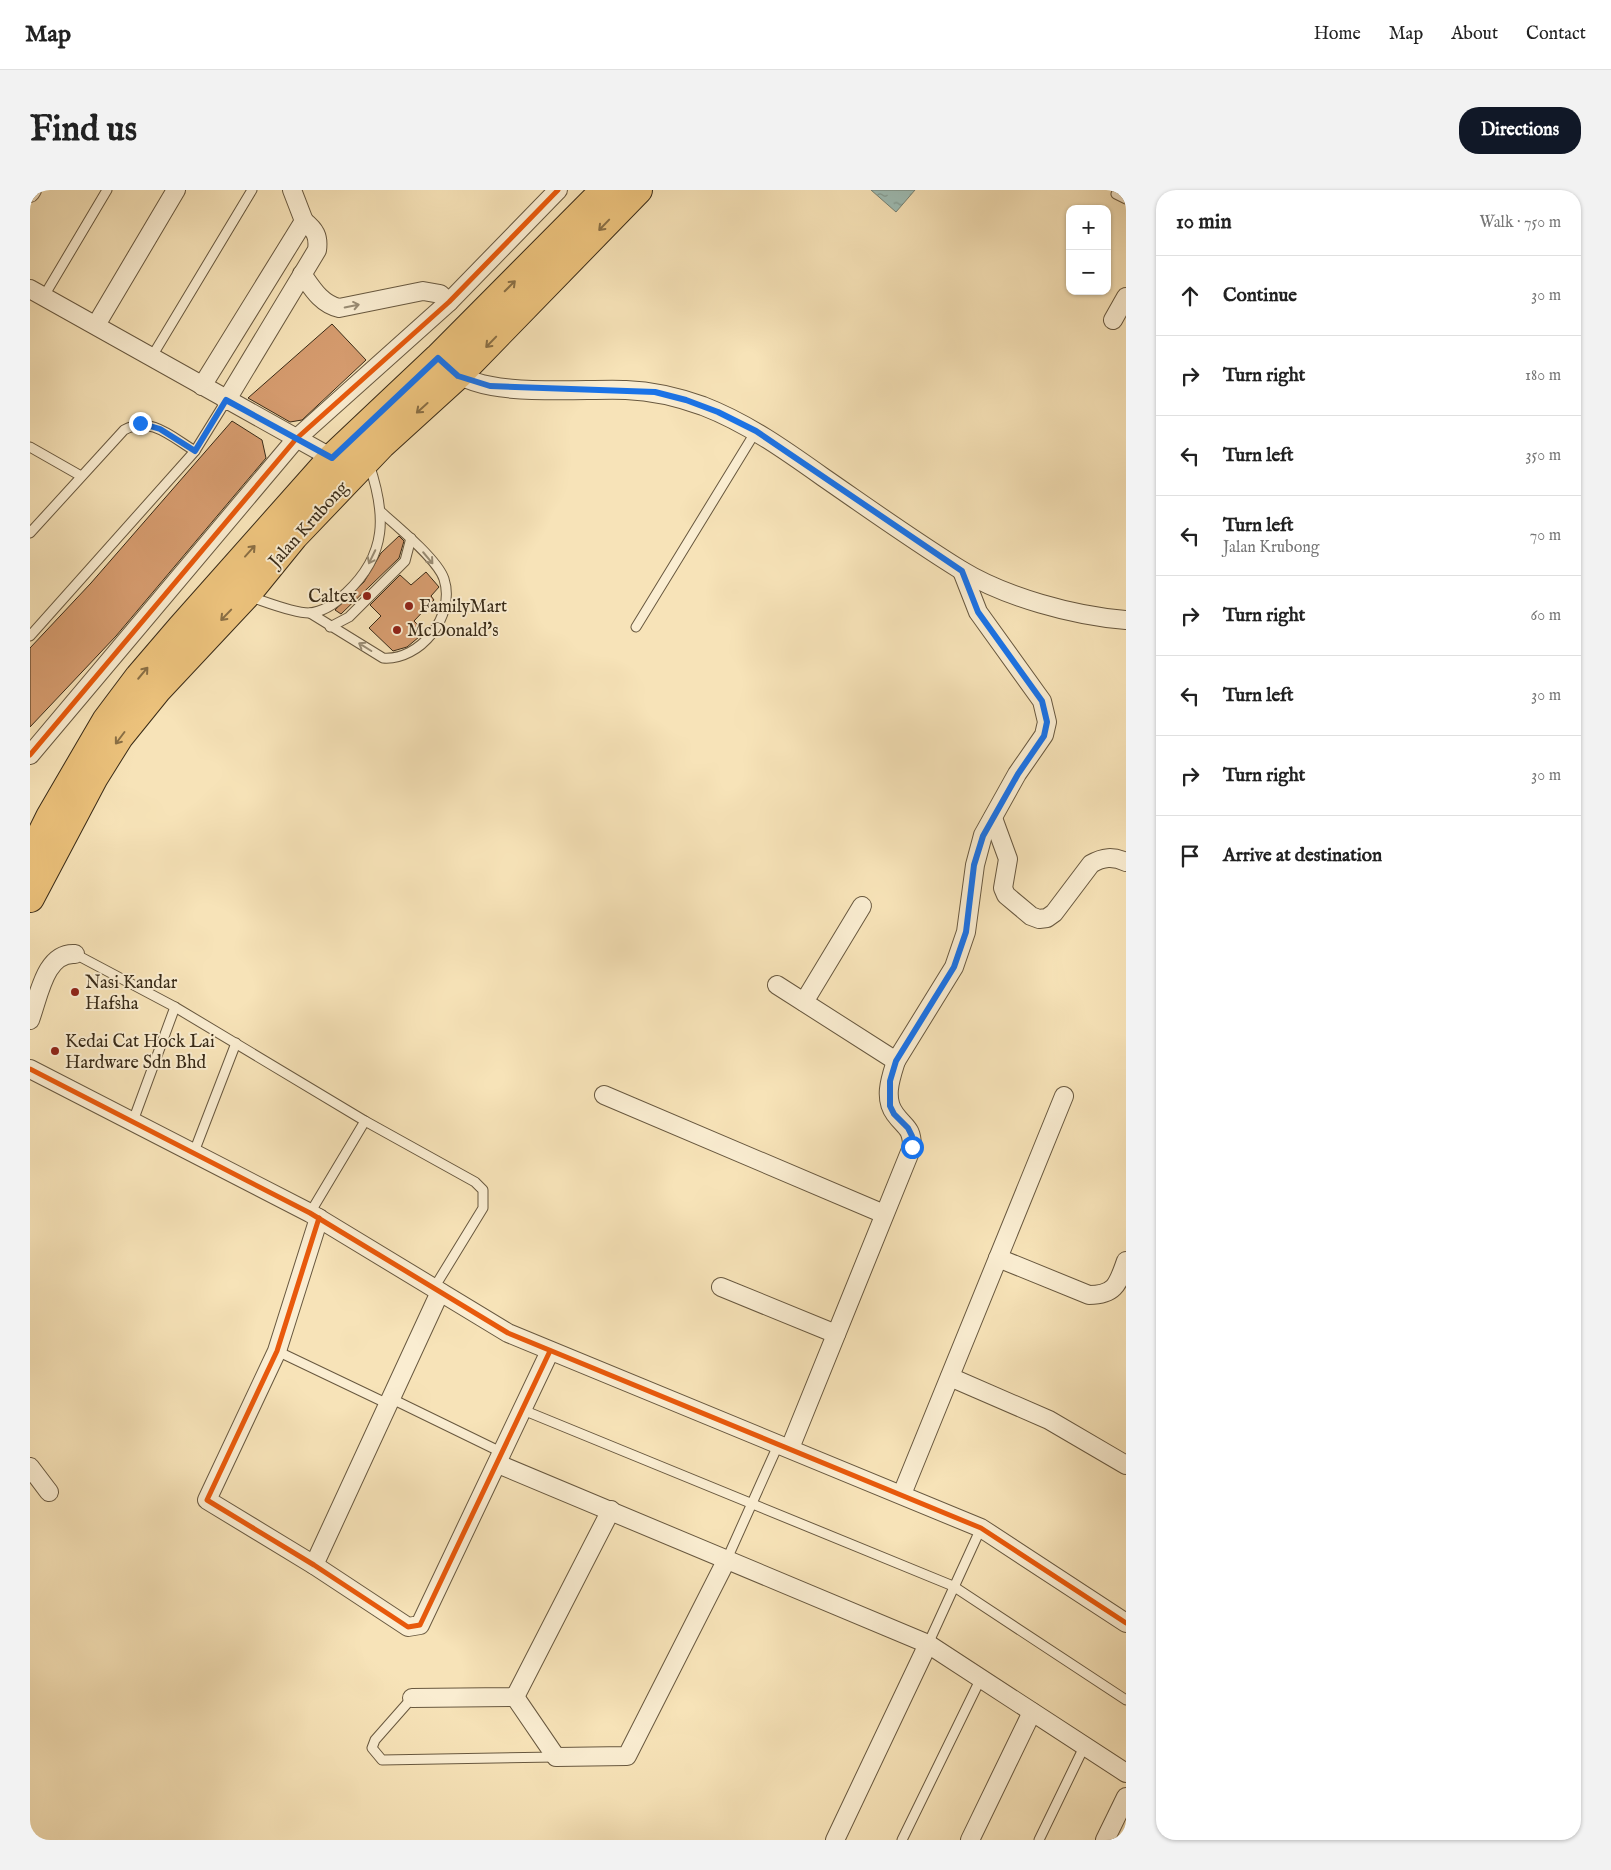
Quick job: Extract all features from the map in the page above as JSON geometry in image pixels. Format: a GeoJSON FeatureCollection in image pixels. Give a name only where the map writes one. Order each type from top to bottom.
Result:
{"type":"FeatureCollection","features":[{"type":"Feature","properties":{"kind":"main road","name":"Jalan Krubong"},"geometry":{"type":"LineString","coordinates":[[30,898],[94,777],[119,737],[157,690],[246,595],[294,536],[367,459],[605,190]]}},
{"type":"Feature","properties":{"kind":"main road","name":"Jalan Krubong"},"geometry":{"type":"LineString","coordinates":[[30,859],[40,825],[106,722],[140,677],[332,458],[448,367],[638,190]]}},
{"type":"Feature","properties":{"kind":"street"},"geometry":{"type":"LineString","coordinates":[[96,325],[176,190]]}},
{"type":"Feature","properties":{"kind":"street"},"geometry":{"type":"LineString","coordinates":[[226,400],[317,250],[319,239],[314,229],[304,221],[292,190]]}},
{"type":"Feature","properties":{"kind":"street"},"geometry":{"type":"LineString","coordinates":[[30,755],[296,439],[450,302],[558,190]]}},
{"type":"Feature","properties":{"kind":"street"},"geometry":{"type":"LineString","coordinates":[[202,386],[304,221]]}},
{"type":"Feature","properties":{"kind":"street"},"geometry":{"type":"LineString","coordinates":[[302,274],[316,294],[329,306],[339,308],[423,291],[440,294],[450,302]]}},
{"type":"Feature","properties":{"kind":"street"},"geometry":{"type":"LineString","coordinates":[[37,293],[96,325],[151,359],[332,458]]}},
{"type":"Feature","properties":{"kind":"street"},"geometry":{"type":"LineString","coordinates":[[1113,320],[1126,297]]}},
{"type":"Feature","properties":{"kind":"street"},"geometry":{"type":"LineString","coordinates":[[448,367],[490,386],[655,392],[686,400],[718,412],[756,431],[962,571],[1008,592],[1065,610],[1126,620]]}},
{"type":"Feature","properties":{"kind":"street"},"geometry":{"type":"LineString","coordinates":[[784,1445],[836,1334],[912,1147],[912,1136],[908,1128],[894,1114],[890,1106],[890,1081],[896,1061],[954,967],[966,932],[974,865],[983,836],[1018,774],[1044,736],[1047,722],[1042,701],[978,612],[962,571]]}},
{"type":"Feature","properties":{"kind":"street"},"geometry":{"type":"LineString","coordinates":[[993,818],[1008,859],[1003,888],[1006,896],[1031,916],[1038,919],[1047,918],[1054,913],[1091,864],[1109,857],[1126,862]]}},
{"type":"Feature","properties":{"kind":"street"},"geometry":{"type":"LineString","coordinates":[[804,1002],[862,906]]}},
{"type":"Feature","properties":{"kind":"street"},"geometry":{"type":"LineString","coordinates":[[30,1020],[52,963],[66,953],[76,954]]}},
{"type":"Feature","properties":{"kind":"street"},"geometry":{"type":"LineString","coordinates":[[777,985],[896,1061]]}},
{"type":"Feature","properties":{"kind":"street"},"geometry":{"type":"LineString","coordinates":[[30,1069],[194,1152],[314,1216],[508,1333],[784,1445],[981,1528],[1126,1623]]}},
{"type":"Feature","properties":{"kind":"street"},"geometry":{"type":"LineString","coordinates":[[604,1096],[884,1214]]}},
{"type":"Feature","properties":{"kind":"street"},"geometry":{"type":"LineString","coordinates":[[902,1494],[1064,1096]]}},
{"type":"Feature","properties":{"kind":"street"},"geometry":{"type":"LineString","coordinates":[[314,1216],[277,1351],[207,1500],[314,1565],[408,1627],[420,1625],[501,1458],[550,1351]]}},
{"type":"Feature","properties":{"kind":"street"},"geometry":{"type":"LineString","coordinates":[[998,1258],[1090,1295],[1102,1295],[1112,1290],[1126,1261]]}},
{"type":"Feature","properties":{"kind":"street"},"geometry":{"type":"LineString","coordinates":[[721,1287],[836,1334]]}},
{"type":"Feature","properties":{"kind":"street"},"geometry":{"type":"LineString","coordinates":[[314,1565],[389,1401],[437,1290]]}},
{"type":"Feature","properties":{"kind":"street"},"geometry":{"type":"LineString","coordinates":[[950,1377],[1049,1420],[1126,1465]]}},
{"type":"Feature","properties":{"kind":"street"},"geometry":{"type":"LineString","coordinates":[[501,1458],[611,1510],[928,1644],[1126,1773]]}},
{"type":"Feature","properties":{"kind":"street"},"geometry":{"type":"LineString","coordinates":[[30,1467],[49,1492]]}},
{"type":"Feature","properties":{"kind":"street"},"geometry":{"type":"LineString","coordinates":[[515,1697],[611,1510]]}},
{"type":"Feature","properties":{"kind":"street"},"geometry":{"type":"LineString","coordinates":[[515,1697],[556,1757],[627,1756],[727,1559]]}},
{"type":"Feature","properties":{"kind":"street"},"geometry":{"type":"LineString","coordinates":[[834,1840],[928,1644]]}},
{"type":"Feature","properties":{"kind":"street"},"geometry":{"type":"LineString","coordinates":[[412,1698],[515,1697]]}},
{"type":"Feature","properties":{"kind":"street"},"geometry":{"type":"LineString","coordinates":[[970,1840],[1032,1712]]}},
{"type":"Feature","properties":{"kind":"street"},"geometry":{"type":"LineString","coordinates":[[1105,1840],[1126,1797]]}},
{"type":"Feature","properties":{"kind":"lane"},"geometry":{"type":"LineString","coordinates":[[37,293],[107,190]]}},
{"type":"Feature","properties":{"kind":"lane"},"geometry":{"type":"LineString","coordinates":[[151,359],[252,190]]}},
{"type":"Feature","properties":{"kind":"lane"},"geometry":{"type":"LineString","coordinates":[[1116,194],[1126,199]]}},
{"type":"Feature","properties":{"kind":"lane"},"geometry":{"type":"LineString","coordinates":[[30,636],[195,451],[226,400]]}},
{"type":"Feature","properties":{"kind":"lane"},"geometry":{"type":"LineString","coordinates":[[30,533],[124,430],[140,423],[160,429],[195,451]]}},
{"type":"Feature","properties":{"kind":"lane"},"geometry":{"type":"LineString","coordinates":[[636,627],[756,431]]}},
{"type":"Feature","properties":{"kind":"lane"},"geometry":{"type":"LineString","coordinates":[[30,447],[81,476]]}},
{"type":"Feature","properties":{"kind":"lane"},"geometry":{"type":"LineString","coordinates":[[310,613],[335,603],[358,582],[380,538],[381,512],[378,490],[367,459]]}},
{"type":"Feature","properties":{"kind":"lane"},"geometry":{"type":"LineString","coordinates":[[246,595],[310,613],[383,658],[396,659],[416,650],[431,636],[445,601],[444,577],[411,538],[381,512]]}},
{"type":"Feature","properties":{"kind":"lane"},"geometry":{"type":"LineString","coordinates":[[330,626],[349,617],[405,560],[411,538]]}},
{"type":"Feature","properties":{"kind":"lane"},"geometry":{"type":"LineString","coordinates":[[76,954],[175,1006],[365,1121],[475,1182],[483,1190],[483,1208],[437,1290]]}},
{"type":"Feature","properties":{"kind":"lane"},"geometry":{"type":"LineString","coordinates":[[133,1121],[175,1006]]}},
{"type":"Feature","properties":{"kind":"lane"},"geometry":{"type":"LineString","coordinates":[[194,1152],[236,1043]]}},
{"type":"Feature","properties":{"kind":"lane"},"geometry":{"type":"LineString","coordinates":[[314,1216],[365,1121]]}},
{"type":"Feature","properties":{"kind":"lane"},"geometry":{"type":"LineString","coordinates":[[277,1351],[389,1401],[501,1458]]}},
{"type":"Feature","properties":{"kind":"lane"},"geometry":{"type":"LineString","coordinates":[[523,1410],[754,1502],[954,1586],[1126,1700]]}},
{"type":"Feature","properties":{"kind":"lane"},"geometry":{"type":"LineString","coordinates":[[727,1559],[784,1445]]}},
{"type":"Feature","properties":{"kind":"lane"},"geometry":{"type":"LineString","coordinates":[[928,1644],[981,1528]]}},
{"type":"Feature","properties":{"kind":"lane"},"geometry":{"type":"LineString","coordinates":[[902,1840],[981,1678]]}},
{"type":"Feature","properties":{"kind":"lane"},"geometry":{"type":"LineString","coordinates":[[412,1698],[375,1740],[372,1748],[382,1760],[556,1757]]}},
{"type":"Feature","properties":{"kind":"lane"},"geometry":{"type":"LineString","coordinates":[[1039,1840],[1084,1747]]}},
{"type":"Feature","properties":{"kind":"water"},"geometry":{"type":"Polygon","coordinates":[[[871,190],[915,190],[896,212],[871,190]]]}},
{"type":"Feature","properties":{"kind":"building"},"geometry":{"type":"Polygon","coordinates":[[[332,324],[366,360],[302,420],[290,422],[248,398],[332,324]]]}},
{"type":"Feature","properties":{"kind":"building"},"geometry":{"type":"Polygon","coordinates":[[[232,421],[262,440],[266,458],[116,636],[30,727],[30,648],[91,583],[232,421]]]}},
{"type":"Feature","properties":{"kind":"building"},"geometry":{"type":"Polygon","coordinates":[[[399,536],[404,541],[399,558],[341,614],[335,610],[364,582],[381,553],[399,536]]]}},
{"type":"Feature","properties":{"kind":"building"},"geometry":{"type":"Polygon","coordinates":[[[426,572],[439,587],[431,596],[434,600],[414,621],[425,632],[407,647],[393,651],[369,628],[381,616],[370,605],[400,575],[411,585],[426,572]]]}},
{"type":"Feature","properties":{"kind":"cycle path"},"geometry":{"type":"LineString","coordinates":[[30,755],[296,439],[449,302],[558,190]]}},
{"type":"Feature","properties":{"kind":"cycle path"},"geometry":{"type":"LineString","coordinates":[[30,1069],[310,1213],[508,1333],[981,1528],[1126,1623]]}},
{"type":"Feature","properties":{"kind":"cycle path"},"geometry":{"type":"LineString","coordinates":[[319,1218],[277,1351],[207,1500],[314,1565],[408,1627],[420,1625],[550,1351]]}},
{"type":"Feature","properties":{"kind":"place","name":"Caltex"},"geometry":{"type":"Point","coordinates":[367,596]}},
{"type":"Feature","properties":{"kind":"place","name":"FamilyMart"},"geometry":{"type":"Point","coordinates":[409,606]}},
{"type":"Feature","properties":{"kind":"place","name":"McDonald's"},"geometry":{"type":"Point","coordinates":[397,630]}},
{"type":"Feature","properties":{"kind":"place","name":"Nasi Kandar Hafsha"},"geometry":{"type":"Point","coordinates":[75,992]}},
{"type":"Feature","properties":{"kind":"place","name":"Kedai Cat Hock Lai Hardware Sdn Bhd"},"geometry":{"type":"Point","coordinates":[55,1051]}},
{"type":"Feature","properties":{"kind":"route"},"geometry":{"type":"LineString","coordinates":[[140,423],[160,429],[195,451],[226,400],[332,458],[438,358],[458,376],[490,386],[655,392],[686,400],[718,412],[756,431],[962,571],[978,612],[1042,701],[1046,710],[1047,722],[1044,736],[1018,774],[983,836],[974,865],[966,932],[954,967],[896,1061],[888,1092],[890,1106],[894,1114],[908,1128],[912,1136],[912,1147]]}}]}
